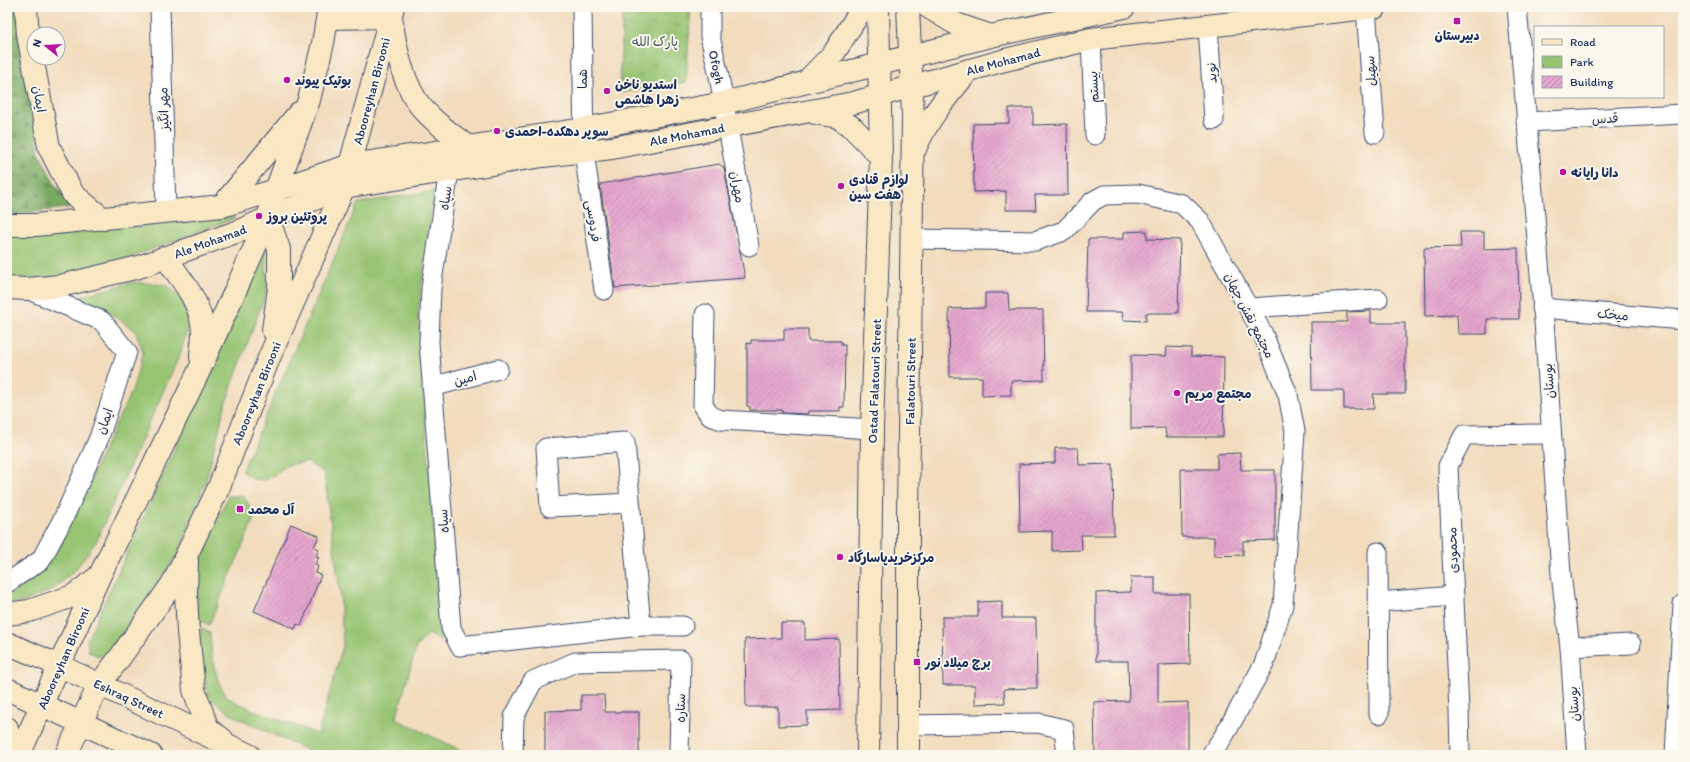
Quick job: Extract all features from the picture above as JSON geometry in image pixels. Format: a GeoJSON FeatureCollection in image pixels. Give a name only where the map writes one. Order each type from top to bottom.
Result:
{"type":"FeatureCollection","features":[{"type":"Feature","properties":{"kind":"main road","name":"ایمان"},"geometry":{"type":"LineString","coordinates":[[26,7],[28,35],[49,147],[73,194],[103,219]]}},
{"type":"Feature","properties":{"kind":"main road"},"geometry":{"type":"LineString","coordinates":[[805,83],[834,53],[863,7]]}},
{"type":"Feature","properties":{"kind":"main road","name":"Ostad Falatouri Street"},"geometry":{"type":"LineString","coordinates":[[868,755],[872,430],[881,157],[878,7]]}},
{"type":"Feature","properties":{"kind":"main road","name":"Falatouri Street"},"geometry":{"type":"LineString","coordinates":[[908,7],[912,157],[908,515],[908,755]]}},
{"type":"Feature","properties":{"kind":"main road"},"geometry":{"type":"LineString","coordinates":[[928,7],[958,24],[991,36]]}},
{"type":"Feature","properties":{"kind":"main road","name":"Ale Mohamad"},"geometry":{"type":"LineString","coordinates":[[7,225],[36,225],[222,206],[351,165],[583,129],[724,103],[991,36],[1077,12],[1124,7]]}},
{"type":"Feature","properties":{"kind":"main road","name":"Ale Mohamad"},"geometry":{"type":"LineString","coordinates":[[17,288],[60,286],[139,267],[240,231],[344,187],[543,156],[612,148],[808,112],[853,103],[968,70],[1090,39],[1371,8]]}},
{"type":"Feature","properties":{"kind":"main road"},"geometry":{"type":"LineString","coordinates":[[329,12],[392,12],[396,49],[405,78],[417,101],[441,126],[467,146]]}},
{"type":"Feature","properties":{"kind":"main road","name":"Abooreyhan Birooni"},"geometry":{"type":"LineString","coordinates":[[19,755],[99,577],[199,371],[268,218],[276,190],[309,100],[329,12]]}},
{"type":"Feature","properties":{"kind":"main road","name":"Abooreyhan Birooni"},"geometry":{"type":"LineString","coordinates":[[66,755],[99,685],[173,583],[219,487],[269,358],[344,187],[392,12]]}},
{"type":"Feature","properties":{"kind":"main road"},"geometry":{"type":"LineString","coordinates":[[912,157],[923,130],[937,107],[968,70]]}},
{"type":"Feature","properties":{"kind":"main road"},"geometry":{"type":"LineString","coordinates":[[269,358],[279,280],[278,249],[268,218],[222,206],[309,100]]}},
{"type":"Feature","properties":{"kind":"main road"},"geometry":{"type":"LineString","coordinates":[[808,112],[838,117],[853,128],[881,157]]}},
{"type":"Feature","properties":{"kind":"main road"},"geometry":{"type":"LineString","coordinates":[[165,257],[188,289],[199,310],[203,332],[199,371]]}},
{"type":"Feature","properties":{"kind":"main road"},"geometry":{"type":"LineString","coordinates":[[188,553],[186,594],[194,690],[208,729],[240,751]]}},
{"type":"Feature","properties":{"kind":"main road"},"geometry":{"type":"LineString","coordinates":[[7,614],[29,611],[73,596],[99,577]]}},
{"type":"Feature","properties":{"kind":"main road","name":"Eshraq Street"},"geometry":{"type":"LineString","coordinates":[[7,643],[60,666],[240,751]]}},
{"type":"Feature","properties":{"kind":"main road"},"geometry":{"type":"LineString","coordinates":[[7,689],[151,755]]}},
{"type":"Feature","properties":{"kind":"main road"},"geometry":{"type":"LineString","coordinates":[[7,728],[10,745],[9,755]]}},
{"type":"Feature","properties":{"kind":"street","name":"مهر انگیز"},"geometry":{"type":"LineString","coordinates":[[160,7],[166,211]]}},
{"type":"Feature","properties":{"kind":"street","name":"هما"},"geometry":{"type":"LineString","coordinates":[[582,7],[584,152]]}},
{"type":"Feature","properties":{"kind":"street","name":"Ofogh"},"geometry":{"type":"LineString","coordinates":[[710,7],[710,36],[724,103],[727,127]]}},
{"type":"Feature","properties":{"kind":"street","name":"بوستان"},"geometry":{"type":"LineString","coordinates":[[1517,7],[1542,308],[1561,574],[1570,647],[1577,755]]}},
{"type":"Feature","properties":{"kind":"street","name":"سهیل"},"geometry":{"type":"LineString","coordinates":[[1371,8],[1375,133]]}},
{"type":"Feature","properties":{"kind":"street","name":"نوید"},"geometry":{"type":"LineString","coordinates":[[1208,26],[1214,120]]}},
{"type":"Feature","properties":{"kind":"street","name":"بیستم"},"geometry":{"type":"LineString","coordinates":[[1090,39],[1095,135]]}},
{"type":"Feature","properties":{"kind":"street","name":"قدس"},"geometry":{"type":"LineString","coordinates":[[1526,122],[1683,114]]}},
{"type":"Feature","properties":{"kind":"street","name":"مهران"},"geometry":{"type":"LineString","coordinates":[[727,127],[749,246]]}},
{"type":"Feature","properties":{"kind":"street","name":"فردوسی"},"geometry":{"type":"LineString","coordinates":[[584,152],[604,290]]}},
{"type":"Feature","properties":{"kind":"street","name":"سپاه"},"geometry":{"type":"LineString","coordinates":[[449,171],[431,288],[429,342],[451,628],[460,646],[641,626],[683,626]]}},
{"type":"Feature","properties":{"kind":"street","name":"مجتمع نقش جهان"},"geometry":{"type":"LineString","coordinates":[[911,238],[1035,241],[1064,231],[1093,201],[1104,195],[1138,194],[1182,204],[1200,221],[1263,334],[1288,395],[1295,431],[1283,605],[1264,664],[1225,734],[1211,755]]}},
{"type":"Feature","properties":{"kind":"street","name":"ایمان"},"geometry":{"type":"LineString","coordinates":[[7,583],[41,560],[64,516],[99,438],[127,352],[102,321],[17,288]]}},
{"type":"Feature","properties":{"kind":"street"},"geometry":{"type":"LineString","coordinates":[[1249,308],[1378,299]]}},
{"type":"Feature","properties":{"kind":"street","name":"میخک"},"geometry":{"type":"LineString","coordinates":[[1542,308],[1683,320]]}},
{"type":"Feature","properties":{"kind":"street"},"geometry":{"type":"LineString","coordinates":[[705,314],[703,405],[710,416],[722,420],[872,430]]}},
{"type":"Feature","properties":{"kind":"street","name":"امین"},"geometry":{"type":"LineString","coordinates":[[432,387],[498,369]]}},
{"type":"Feature","properties":{"kind":"street","name":"محمودی"},"geometry":{"type":"LineString","coordinates":[[1460,755],[1448,466],[1464,435],[1551,434]]}},
{"type":"Feature","properties":{"kind":"street"},"geometry":{"type":"LineString","coordinates":[[630,503],[550,507],[546,448],[625,442],[641,626]]}},
{"type":"Feature","properties":{"kind":"street"},"geometry":{"type":"LineString","coordinates":[[1378,552],[1380,714]]}},
{"type":"Feature","properties":{"kind":"street"},"geometry":{"type":"LineString","coordinates":[[1378,602],[1454,596]]}},
{"type":"Feature","properties":{"kind":"street"},"geometry":{"type":"LineString","coordinates":[[1675,755],[1683,604]]}},
{"type":"Feature","properties":{"kind":"street"},"geometry":{"type":"LineString","coordinates":[[1570,647],[1631,644]]}},
{"type":"Feature","properties":{"kind":"street","name":"ستاره"},"geometry":{"type":"LineString","coordinates":[[513,755],[514,717],[533,681],[575,662],[681,660],[679,755]]}},
{"type":"Feature","properties":{"kind":"street"},"geometry":{"type":"LineString","coordinates":[[908,725],[1038,723],[1064,729],[1066,755]]}},
{"type":"Feature","properties":{"kind":"green space"},"geometry":{"type":"Polygon","coordinates":[[[7,7],[20,7],[26,53],[26,66],[28,66],[39,152],[55,185],[75,207],[7,215],[7,7]]]}},
{"type":"Feature","properties":{"kind":"green space","name":"پارک الله"},"geometry":{"type":"Polygon","coordinates":[[[623,7],[691,7],[686,82],[619,93],[623,7]]]}},
{"type":"Feature","properties":{"kind":"green space"},"geometry":{"type":"Polygon","coordinates":[[[434,191],[418,312],[441,640],[427,634],[416,648],[396,719],[471,755],[317,755],[230,714],[209,697],[200,662],[200,627],[210,633],[212,658],[219,684],[228,698],[253,710],[318,734],[343,645],[340,593],[324,473],[307,462],[287,465],[267,480],[254,479],[242,471],[358,203],[434,191]]]}},
{"type":"Feature","properties":{"kind":"green space"},"geometry":{"type":"Polygon","coordinates":[[[218,213],[235,218],[102,268],[47,283],[7,280],[7,231],[218,213]]]}},
{"type":"Feature","properties":{"kind":"green space"},"geometry":{"type":"Polygon","coordinates":[[[265,240],[267,290],[226,402],[207,477],[178,554],[112,648],[100,657],[89,652],[87,640],[169,462],[265,240]]]}},
{"type":"Feature","properties":{"kind":"green space"},"geometry":{"type":"Polygon","coordinates":[[[133,282],[167,285],[184,301],[189,324],[180,354],[96,542],[75,570],[52,590],[21,603],[7,603],[7,593],[37,575],[53,556],[133,388],[143,352],[135,330],[111,314],[74,298],[133,282]]]}},
{"type":"Feature","properties":{"kind":"green space"},"geometry":{"type":"Polygon","coordinates":[[[228,496],[243,496],[249,505],[254,519],[209,625],[197,619],[200,562],[228,496]]]}},
{"type":"Feature","properties":{"kind":"building"},"geometry":{"type":"Polygon","coordinates":[[[1009,108],[1033,108],[1033,125],[1067,124],[1068,195],[1035,195],[1036,210],[1006,210],[1006,191],[974,192],[973,124],[1009,123],[1009,108]]]}},
{"type":"Feature","properties":{"kind":"building"},"geometry":{"type":"Polygon","coordinates":[[[719,164],[724,168],[745,278],[615,288],[600,184],[719,164]]]}},
{"type":"Feature","properties":{"kind":"building"},"geometry":{"type":"Polygon","coordinates":[[[1147,231],[1147,239],[1180,240],[1178,313],[1146,313],[1146,321],[1123,320],[1122,312],[1086,312],[1088,239],[1124,239],[1124,232],[1147,231]]]}},
{"type":"Feature","properties":{"kind":"building"},"geometry":{"type":"Polygon","coordinates":[[[1460,232],[1484,232],[1484,249],[1518,248],[1519,319],[1487,319],[1487,334],[1458,334],[1457,315],[1425,316],[1424,248],[1461,247],[1460,232]]]}},
{"type":"Feature","properties":{"kind":"building"},"geometry":{"type":"Polygon","coordinates":[[[985,293],[1008,293],[1009,310],[1043,310],[1044,380],[1011,381],[1011,395],[982,396],[982,377],[950,377],[949,309],[985,308],[985,293]]]}},
{"type":"Feature","properties":{"kind":"building"},"geometry":{"type":"Polygon","coordinates":[[[1371,311],[1371,323],[1405,323],[1405,394],[1373,394],[1374,409],[1344,409],[1344,390],[1312,390],[1311,322],[1347,322],[1347,312],[1371,311]]]}},
{"type":"Feature","properties":{"kind":"building"},"geometry":{"type":"Polygon","coordinates":[[[784,329],[808,329],[808,341],[841,341],[841,345],[845,345],[844,407],[840,407],[840,411],[808,411],[808,414],[782,413],[782,410],[750,410],[750,407],[747,406],[747,343],[751,344],[751,340],[784,340],[784,329]]]}},
{"type":"Feature","properties":{"kind":"building","name":"مجتمع مریم"},"geometry":{"type":"Polygon","coordinates":[[[1167,347],[1191,348],[1191,356],[1224,357],[1223,437],[1166,437],[1165,428],[1131,429],[1131,355],[1166,356],[1167,347]]]}},
{"type":"Feature","properties":{"kind":"building"},"geometry":{"type":"Polygon","coordinates":[[[1055,448],[1078,448],[1079,465],[1113,464],[1114,535],[1081,535],[1082,550],[1052,551],[1052,531],[1020,532],[1019,464],[1055,463],[1055,448]]]}},
{"type":"Feature","properties":{"kind":"building"},"geometry":{"type":"Polygon","coordinates":[[[1240,453],[1241,470],[1275,470],[1275,540],[1243,541],[1243,555],[1214,556],[1214,537],[1182,537],[1181,469],[1217,469],[1217,454],[1240,453]]]}},
{"type":"Feature","properties":{"kind":"building"},"geometry":{"type":"Polygon","coordinates":[[[291,524],[319,536],[314,547],[319,549],[316,556],[319,557],[315,564],[318,566],[316,573],[321,575],[301,626],[297,624],[295,629],[254,611],[291,524]]]}},
{"type":"Feature","properties":{"kind":"building"},"geometry":{"type":"Polygon","coordinates":[[[1131,577],[1155,577],[1155,594],[1189,594],[1190,664],[1158,665],[1158,703],[1188,702],[1188,755],[1095,755],[1094,702],[1129,701],[1128,661],[1096,661],[1096,593],[1131,592],[1131,577]]]}},
{"type":"Feature","properties":{"kind":"building"},"geometry":{"type":"Polygon","coordinates":[[[1002,601],[1002,618],[1036,618],[1037,688],[1004,689],[1005,703],[975,704],[975,685],[943,685],[942,617],[978,617],[978,602],[1002,601]]]}},
{"type":"Feature","properties":{"kind":"building"},"geometry":{"type":"Polygon","coordinates":[[[781,623],[805,623],[805,640],[839,639],[840,710],[807,711],[807,725],[778,726],[778,707],[746,707],[745,639],[781,638],[781,623]]]}},
{"type":"Feature","properties":{"kind":"building"},"geometry":{"type":"Polygon","coordinates":[[[581,695],[604,695],[605,712],[639,712],[639,755],[545,755],[545,711],[581,710],[581,695]]]}},
{"type":"Feature","properties":{"kind":"place","name":"دبیرستان"},"geometry":{"type":"Point","coordinates":[1457,21]}},
{"type":"Feature","properties":{"kind":"place","name":"بوتیک پیوند"},"geometry":{"type":"Point","coordinates":[287,80]}},
{"type":"Feature","properties":{"kind":"place","name":"استدیو ناخن زهرا هاشمی"},"geometry":{"type":"Point","coordinates":[607,91]}},
{"type":"Feature","properties":{"kind":"place","name":"سوپر دهکده-احمدی"},"geometry":{"type":"Point","coordinates":[497,131]}},
{"type":"Feature","properties":{"kind":"place","name":"دانا رایانه"},"geometry":{"type":"Point","coordinates":[1563,172]}},
{"type":"Feature","properties":{"kind":"place","name":"لوازم قنادی هفت سین"},"geometry":{"type":"Point","coordinates":[841,186]}},
{"type":"Feature","properties":{"kind":"place","name":"پروتئین بروز"},"geometry":{"type":"Point","coordinates":[259,216]}},
{"type":"Feature","properties":{"kind":"place","name":"مجتمع مریم"},"geometry":{"type":"Point","coordinates":[1177,393]}},
{"type":"Feature","properties":{"kind":"place","name":"آل محمد"},"geometry":{"type":"Point","coordinates":[240,509]}},
{"type":"Feature","properties":{"kind":"place","name":"مرکزخریدپاسارگاد"},"geometry":{"type":"Point","coordinates":[840,557]}},
{"type":"Feature","properties":{"kind":"place","name":"برج میلاد نور"},"geometry":{"type":"Point","coordinates":[917,662]}}]}
